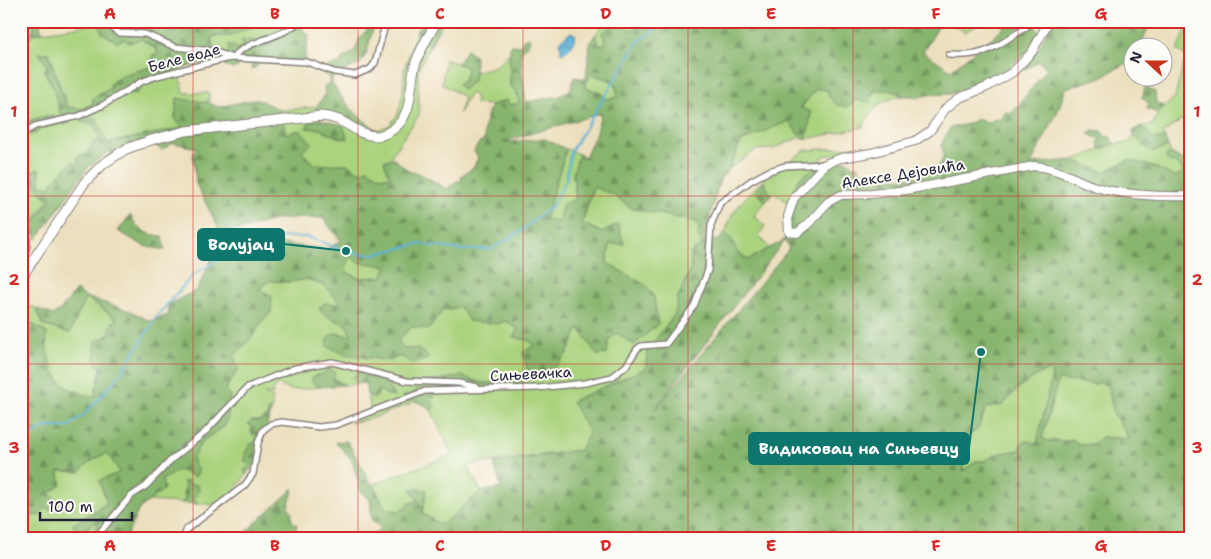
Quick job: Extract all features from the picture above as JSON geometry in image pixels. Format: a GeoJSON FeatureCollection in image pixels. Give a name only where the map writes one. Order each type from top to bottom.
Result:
{"type":"FeatureCollection","features":[{"type":"Feature","properties":{"kind":"main road"},"geometry":{"type":"LineString","coordinates":[[21,278],[90,176],[110,159],[134,145],[186,131],[321,116],[340,119],[369,135],[383,134],[393,129],[402,120],[407,110],[416,63],[422,47],[437,21]]}},
{"type":"Feature","properties":{"kind":"street"},"geometry":{"type":"LineString","coordinates":[[103,21],[119,33],[144,34],[175,47],[213,51],[233,58],[236,53],[248,47],[293,29],[299,21]]}},
{"type":"Feature","properties":{"kind":"street","name":"Беле воде"},"geometry":{"type":"LineString","coordinates":[[21,134],[35,126],[79,116],[103,105],[141,82],[157,76],[233,58],[307,62],[334,72],[355,75],[370,69],[375,63],[386,21]]}},
{"type":"Feature","properties":{"kind":"street"},"geometry":{"type":"LineString","coordinates":[[949,55],[966,56],[984,53],[996,48],[1033,21]]}},
{"type":"Feature","properties":{"kind":"street","name":"Алексе Дејовића"},"geometry":{"type":"LineString","coordinates":[[1049,21],[1032,52],[1013,72],[987,87],[959,98],[946,108],[930,131],[915,142],[841,158],[825,164],[794,198],[788,216],[789,232],[796,233],[808,224],[828,202],[841,195],[906,190],[1034,166],[1046,166],[1093,187],[1117,191],[1190,196]]}},
{"type":"Feature","properties":{"kind":"street","name":"Сињевачка"},"geometry":{"type":"LineString","coordinates":[[183,538],[188,529],[244,486],[252,474],[263,430],[271,424],[282,422],[319,427],[336,425],[425,391],[538,388],[612,377],[626,366],[642,346],[666,344],[694,306],[708,270],[711,225],[720,203],[752,180],[769,171],[785,166],[825,164]]}},
{"type":"Feature","properties":{"kind":"street"},"geometry":{"type":"LineString","coordinates":[[21,235],[27,239],[27,246],[21,263]]}},
{"type":"Feature","properties":{"kind":"street"},"geometry":{"type":"LineString","coordinates":[[95,538],[131,496],[146,486],[171,460],[203,434],[248,387],[295,368],[332,362],[407,380],[459,383],[481,389]]}},
{"type":"Feature","properties":{"kind":"green space"},"geometry":{"type":"Polygon","coordinates":[[[22,21],[39,21],[42,32],[33,34],[21,43],[21,35],[36,27],[27,26],[22,21]]]}},
{"type":"Feature","properties":{"kind":"green space"},"geometry":{"type":"Polygon","coordinates":[[[93,21],[110,21],[112,24],[122,28],[129,24],[154,21],[253,21],[252,26],[231,36],[213,36],[213,45],[223,56],[146,80],[136,94],[121,91],[103,104],[68,117],[60,113],[53,87],[44,70],[47,66],[39,53],[48,53],[67,107],[82,109],[93,103],[93,98],[110,89],[111,83],[123,75],[154,66],[151,57],[158,53],[156,48],[141,39],[129,43],[124,39],[117,42],[102,33],[101,29],[93,21]]]}},
{"type":"Feature","properties":{"kind":"green space"},"geometry":{"type":"Polygon","coordinates":[[[253,21],[266,27],[280,22],[285,26],[254,42],[242,39],[244,46],[228,57],[215,50],[212,44],[213,36],[231,36],[252,26],[253,21]]]}},
{"type":"Feature","properties":{"kind":"green space"},"geometry":{"type":"Polygon","coordinates":[[[255,21],[312,21],[301,27],[309,35],[306,60],[280,61],[277,65],[268,62],[257,62],[257,67],[252,69],[251,62],[241,61],[238,67],[232,69],[224,65],[228,57],[229,44],[238,49],[244,46],[241,39],[255,41],[285,26],[280,22],[266,27],[255,21]]]}},
{"type":"Feature","properties":{"kind":"green space"},"geometry":{"type":"Polygon","coordinates":[[[364,21],[375,21],[366,55],[361,63],[333,76],[331,82],[329,76],[324,75],[328,66],[339,64],[343,58],[354,52],[360,38],[368,29],[362,26],[364,21]]]}},
{"type":"Feature","properties":{"kind":"green space"},"geometry":{"type":"Polygon","coordinates":[[[421,21],[443,21],[430,46],[416,32],[422,23],[421,21]]]}},
{"type":"Feature","properties":{"kind":"green space"},"geometry":{"type":"Polygon","coordinates":[[[606,21],[662,21],[651,28],[631,30],[607,44],[599,45],[595,35],[606,21]]]}},
{"type":"Feature","properties":{"kind":"green space"},"geometry":{"type":"Polygon","coordinates":[[[662,21],[942,21],[923,52],[951,70],[1004,28],[998,21],[1031,22],[1039,32],[1027,52],[998,77],[950,94],[927,95],[916,98],[913,96],[902,96],[893,90],[875,90],[870,102],[855,100],[849,107],[837,105],[828,96],[828,90],[816,89],[801,107],[811,112],[807,139],[800,137],[789,121],[741,141],[729,169],[720,179],[704,237],[706,241],[719,240],[725,233],[732,240],[736,250],[748,260],[786,239],[789,208],[793,191],[803,175],[821,167],[846,160],[853,166],[858,166],[862,172],[871,172],[878,179],[919,175],[929,168],[937,168],[939,165],[943,157],[941,145],[950,128],[968,124],[977,119],[987,123],[995,119],[1000,120],[1006,112],[1012,113],[1047,69],[1039,61],[1026,69],[1023,66],[1038,50],[1053,21],[1160,21],[1148,27],[1144,38],[1124,38],[1124,65],[1099,78],[1066,88],[1057,113],[1031,164],[1073,160],[1104,172],[1129,160],[1154,167],[1174,177],[1184,172],[1178,164],[1169,162],[1165,156],[1171,153],[1190,164],[1190,370],[1188,373],[1190,375],[1190,538],[1137,538],[1135,535],[1130,537],[1121,534],[1118,538],[347,538],[349,535],[376,533],[381,528],[372,520],[370,499],[361,492],[352,460],[336,442],[347,441],[386,509],[399,511],[412,502],[418,501],[411,488],[427,490],[422,513],[442,525],[481,491],[501,488],[494,463],[580,450],[589,433],[572,401],[646,368],[647,351],[675,314],[678,297],[691,269],[691,252],[703,245],[698,236],[700,229],[696,222],[631,208],[612,194],[594,187],[589,197],[582,223],[602,233],[618,224],[624,244],[610,244],[607,263],[647,286],[654,297],[658,324],[634,345],[617,333],[608,342],[607,354],[597,355],[579,328],[565,355],[544,377],[528,373],[523,352],[535,345],[528,340],[513,337],[518,329],[506,321],[497,324],[469,321],[460,307],[443,310],[429,329],[412,327],[398,340],[404,349],[419,349],[429,358],[414,364],[400,356],[390,361],[344,354],[327,346],[329,336],[336,333],[351,336],[347,325],[323,314],[319,308],[325,303],[341,304],[325,286],[307,279],[289,282],[269,281],[259,289],[272,296],[271,313],[265,317],[253,336],[234,356],[238,369],[225,390],[230,395],[225,426],[202,441],[192,460],[199,471],[195,477],[178,470],[162,480],[164,489],[139,509],[126,538],[91,538],[99,520],[81,531],[72,525],[107,503],[99,481],[120,472],[107,453],[91,461],[80,472],[59,471],[62,483],[49,494],[57,501],[60,507],[51,510],[45,508],[40,516],[28,515],[21,521],[22,318],[47,333],[48,354],[52,368],[59,380],[70,389],[94,398],[102,368],[95,363],[95,341],[108,336],[112,323],[118,320],[86,297],[130,311],[150,321],[169,315],[168,305],[197,290],[210,263],[214,249],[244,236],[274,240],[281,244],[327,249],[341,241],[323,218],[277,219],[222,235],[196,184],[193,152],[197,148],[173,143],[162,150],[152,143],[105,162],[113,149],[88,167],[37,239],[29,231],[50,199],[37,190],[31,172],[39,169],[40,185],[50,187],[53,181],[72,162],[77,164],[79,161],[76,158],[80,155],[86,155],[95,141],[101,141],[93,124],[80,122],[84,118],[97,120],[107,143],[182,128],[175,118],[177,98],[213,104],[218,107],[257,99],[280,110],[286,134],[300,130],[312,143],[302,152],[314,165],[347,164],[360,172],[367,169],[381,177],[390,177],[384,161],[393,158],[410,172],[419,173],[447,189],[455,182],[462,180],[461,176],[474,167],[478,157],[474,151],[479,143],[485,139],[485,127],[491,105],[507,100],[509,105],[519,103],[517,93],[510,86],[510,45],[521,46],[523,39],[529,37],[530,41],[521,52],[526,102],[560,96],[571,89],[574,77],[586,79],[590,42],[595,35],[599,45],[606,44],[602,33],[615,23],[631,30],[641,24],[651,28],[662,21]],[[591,74],[584,87],[601,93],[607,99],[618,97],[615,82],[591,74]],[[601,113],[502,142],[545,139],[566,149],[545,220],[558,222],[563,204],[576,199],[573,174],[579,154],[585,157],[597,131],[601,113]],[[785,240],[655,409],[655,410],[789,249],[785,240]],[[351,255],[345,271],[358,278],[382,277],[387,266],[357,262],[351,255]],[[1049,370],[1039,374],[1018,388],[1003,405],[986,408],[978,429],[966,437],[963,471],[976,461],[984,461],[997,454],[1021,450],[1020,445],[1026,441],[1037,443],[1052,375],[1049,370]],[[1058,380],[1042,438],[1048,441],[1074,441],[1079,445],[1093,444],[1102,437],[1129,439],[1114,414],[1108,386],[1100,382],[1096,384],[1058,380]]]}},
{"type":"Feature","properties":{"kind":"green space"},"geometry":{"type":"Polygon","coordinates":[[[946,21],[984,21],[965,32],[946,21]]]}},
{"type":"Feature","properties":{"kind":"green space"},"geometry":{"type":"Polygon","coordinates":[[[96,24],[102,33],[117,42],[124,39],[129,43],[141,39],[156,49],[158,53],[151,57],[154,66],[123,75],[111,83],[110,89],[93,98],[93,103],[82,109],[67,107],[49,53],[40,53],[48,66],[44,71],[53,87],[60,113],[68,117],[102,103],[121,91],[136,93],[146,80],[179,70],[184,93],[209,93],[209,102],[186,101],[177,98],[175,118],[182,128],[107,143],[97,120],[84,118],[81,122],[93,124],[101,141],[95,141],[86,155],[80,155],[76,158],[79,161],[77,164],[72,162],[53,181],[50,187],[40,185],[39,169],[31,172],[37,190],[50,199],[40,211],[29,231],[21,223],[21,130],[24,127],[30,135],[38,132],[40,128],[65,123],[51,116],[26,122],[21,114],[21,43],[33,34],[96,24]]]}},
{"type":"Feature","properties":{"kind":"green space"},"geometry":{"type":"Polygon","coordinates":[[[1190,28],[1190,95],[1184,97],[1184,107],[1190,114],[1163,133],[1165,138],[1154,139],[1145,129],[1139,127],[1152,125],[1158,113],[1175,97],[1186,56],[1177,50],[1186,30],[1190,28]]]}},
{"type":"Feature","properties":{"kind":"green space"},"geometry":{"type":"Polygon","coordinates":[[[416,32],[430,46],[418,70],[419,115],[391,156],[393,158],[384,161],[390,177],[381,177],[367,169],[360,172],[346,164],[314,165],[302,152],[311,143],[286,134],[280,110],[316,107],[322,120],[320,129],[337,137],[347,139],[343,125],[349,118],[367,129],[378,130],[390,125],[398,114],[403,93],[404,69],[416,32]]]}},
{"type":"Feature","properties":{"kind":"green space"},"geometry":{"type":"Polygon","coordinates":[[[467,49],[475,57],[474,80],[463,90],[458,85],[465,79],[467,67],[457,64],[467,49]]]}},
{"type":"Feature","properties":{"kind":"green space"},"geometry":{"type":"Polygon","coordinates":[[[509,53],[510,86],[517,93],[519,103],[509,105],[507,100],[491,105],[475,104],[476,97],[470,93],[459,113],[464,97],[442,84],[445,59],[467,67],[465,79],[474,80],[475,72],[496,66],[509,53]]]}},
{"type":"Feature","properties":{"kind":"green space"},"geometry":{"type":"Polygon","coordinates":[[[591,74],[615,82],[618,97],[607,99],[601,93],[584,87],[591,74]]]}},
{"type":"Feature","properties":{"kind":"green space"},"geometry":{"type":"Polygon","coordinates":[[[331,82],[352,109],[363,120],[378,130],[365,127],[347,117],[318,112],[316,107],[325,95],[324,86],[331,82]]]}},
{"type":"Feature","properties":{"kind":"green space"},"geometry":{"type":"Polygon","coordinates":[[[1145,88],[1147,88],[1155,92],[1156,103],[1165,106],[1158,113],[1147,109],[1149,103],[1142,98],[1145,88]]]}},
{"type":"Feature","properties":{"kind":"green space"},"geometry":{"type":"Polygon","coordinates":[[[816,89],[828,90],[855,100],[879,90],[890,90],[902,96],[888,100],[878,106],[870,114],[863,127],[807,139],[811,112],[801,108],[816,89]]]}},
{"type":"Feature","properties":{"kind":"green space"},"geometry":{"type":"Polygon","coordinates":[[[21,114],[26,122],[42,117],[51,117],[65,124],[40,128],[38,132],[30,135],[24,128],[21,130],[21,114]]]}},
{"type":"Feature","properties":{"kind":"green space"},"geometry":{"type":"Polygon","coordinates":[[[322,120],[343,125],[348,139],[326,133],[320,129],[306,128],[310,121],[322,120]]]}},
{"type":"Feature","properties":{"kind":"green space"},"geometry":{"type":"Polygon","coordinates":[[[789,120],[800,137],[773,149],[756,150],[729,169],[741,142],[789,120]]]}},
{"type":"Feature","properties":{"kind":"green space"},"geometry":{"type":"Polygon","coordinates":[[[1139,127],[1145,129],[1154,139],[1165,138],[1168,147],[1150,152],[1134,136],[1133,131],[1139,127]]]}},
{"type":"Feature","properties":{"kind":"green space"},"geometry":{"type":"Polygon","coordinates":[[[1092,130],[1102,131],[1104,136],[1110,137],[1115,144],[1100,149],[1098,142],[1100,139],[1088,134],[1092,130]]]}},
{"type":"Feature","properties":{"kind":"green space"},"geometry":{"type":"Polygon","coordinates":[[[1134,136],[1150,152],[1168,147],[1171,153],[1165,156],[1178,163],[1184,173],[1174,177],[1154,167],[1129,160],[1104,172],[1073,160],[1115,144],[1129,142],[1134,136]]]}},
{"type":"Feature","properties":{"kind":"green space"},"geometry":{"type":"Polygon","coordinates":[[[853,147],[857,152],[823,156],[818,168],[789,203],[774,193],[771,196],[763,181],[755,192],[766,201],[754,216],[765,226],[759,235],[770,249],[748,260],[736,250],[732,240],[725,233],[732,215],[745,198],[763,180],[806,150],[853,147]]]}},
{"type":"Feature","properties":{"kind":"green space"},"geometry":{"type":"Polygon","coordinates":[[[566,149],[579,154],[573,175],[576,199],[558,222],[545,220],[566,149]]]}},
{"type":"Feature","properties":{"kind":"green space"},"geometry":{"type":"Polygon","coordinates":[[[763,180],[771,196],[766,201],[755,192],[763,180]]]}},
{"type":"Feature","properties":{"kind":"green space"},"geometry":{"type":"Polygon","coordinates":[[[594,187],[612,194],[631,208],[697,222],[700,229],[698,236],[703,245],[691,252],[691,269],[678,297],[675,314],[647,351],[646,368],[572,401],[590,433],[580,450],[467,465],[481,491],[441,526],[422,513],[427,490],[411,489],[418,501],[412,502],[399,511],[386,509],[373,484],[452,455],[431,410],[435,407],[431,402],[431,393],[525,387],[522,383],[482,383],[461,376],[421,383],[414,393],[403,398],[412,403],[370,419],[350,423],[372,413],[367,394],[375,398],[381,390],[394,396],[385,383],[377,378],[352,378],[358,384],[345,385],[324,374],[316,375],[312,382],[319,387],[292,390],[278,385],[272,391],[274,394],[265,394],[273,398],[272,409],[269,410],[267,417],[259,421],[251,421],[248,424],[253,426],[258,433],[250,465],[244,470],[246,475],[224,505],[197,504],[187,486],[186,499],[181,503],[148,501],[163,489],[162,480],[191,460],[202,441],[225,426],[225,391],[238,369],[234,356],[253,336],[265,317],[259,290],[269,281],[289,282],[307,279],[325,286],[342,305],[323,314],[347,325],[351,336],[344,354],[365,357],[400,356],[419,349],[404,349],[398,340],[412,327],[429,329],[443,310],[460,307],[506,321],[518,329],[513,337],[528,340],[535,345],[567,354],[579,328],[598,355],[607,354],[608,342],[617,333],[623,273],[607,263],[610,244],[623,244],[617,224],[602,233],[582,223],[594,187]]]}},
{"type":"Feature","properties":{"kind":"green space"},"geometry":{"type":"Polygon","coordinates":[[[130,215],[136,225],[143,231],[162,236],[165,250],[144,246],[118,231],[130,215]]]}},
{"type":"Feature","properties":{"kind":"green space"},"geometry":{"type":"Polygon","coordinates":[[[351,255],[357,262],[388,265],[382,277],[358,278],[345,271],[351,255]]]}},
{"type":"Feature","properties":{"kind":"green space"},"geometry":{"type":"Polygon","coordinates":[[[76,290],[86,297],[70,333],[43,325],[36,308],[53,315],[61,310],[76,290]]]}},
{"type":"Feature","properties":{"kind":"green space"},"geometry":{"type":"Polygon","coordinates":[[[86,297],[118,320],[112,323],[94,398],[70,389],[59,380],[52,368],[48,354],[47,333],[23,318],[31,306],[36,308],[43,325],[70,333],[86,297]]]}},
{"type":"Feature","properties":{"kind":"green space"},"geometry":{"type":"Polygon","coordinates":[[[329,370],[335,372],[333,380],[345,385],[319,387],[312,382],[312,378],[329,370]]]}},
{"type":"Feature","properties":{"kind":"green space"},"geometry":{"type":"Polygon","coordinates":[[[1049,370],[1053,375],[1037,444],[1021,450],[997,454],[984,461],[976,461],[963,471],[966,437],[978,429],[986,408],[1003,405],[1018,388],[1039,374],[1049,370]]]}},
{"type":"Feature","properties":{"kind":"green space"},"geometry":{"type":"Polygon","coordinates":[[[360,371],[369,377],[377,377],[387,384],[394,397],[381,390],[375,398],[367,394],[365,383],[358,384],[352,378],[360,371]]]}},
{"type":"Feature","properties":{"kind":"green space"},"geometry":{"type":"Polygon","coordinates":[[[461,376],[482,383],[522,383],[525,387],[431,393],[434,397],[431,402],[435,407],[431,410],[428,407],[402,397],[414,393],[421,383],[461,376]]]}},
{"type":"Feature","properties":{"kind":"green space"},"geometry":{"type":"Polygon","coordinates":[[[1058,379],[1096,384],[1100,382],[1108,386],[1114,414],[1129,439],[1102,437],[1093,444],[1079,445],[1074,441],[1048,441],[1042,439],[1058,379]]]}},
{"type":"Feature","properties":{"kind":"green space"},"geometry":{"type":"Polygon","coordinates":[[[272,409],[261,445],[258,463],[246,475],[244,470],[249,465],[245,462],[245,453],[250,444],[255,443],[258,434],[253,435],[251,432],[252,426],[248,424],[251,421],[259,421],[267,417],[269,410],[272,409]]]}},
{"type":"Feature","properties":{"kind":"green space"},"geometry":{"type":"Polygon","coordinates":[[[107,453],[121,473],[107,503],[73,525],[81,531],[100,520],[91,538],[21,538],[21,521],[28,515],[57,501],[48,494],[59,477],[59,471],[80,472],[91,461],[107,453]]]}},
{"type":"Feature","properties":{"kind":"green space"},"geometry":{"type":"Polygon","coordinates":[[[189,481],[191,485],[198,485],[199,492],[194,499],[197,504],[181,503],[186,499],[183,493],[186,486],[183,482],[189,481]]]}},
{"type":"Feature","properties":{"kind":"green space"},"geometry":{"type":"Polygon","coordinates":[[[294,488],[288,507],[292,512],[291,520],[297,525],[294,536],[300,538],[239,538],[294,488]]]}},
{"type":"Feature","properties":{"kind":"water"},"geometry":{"type":"Polygon","coordinates":[[[571,32],[576,35],[573,44],[569,49],[561,53],[560,41],[571,32]]]}},
{"type":"Feature","properties":{"kind":"waterway"},"geometry":{"type":"LineString","coordinates":[[21,448],[26,439],[46,427],[68,427],[84,415],[119,376],[158,315],[193,275],[243,245],[262,237],[307,237],[346,251],[370,255],[419,244],[462,250],[492,249],[518,233],[552,206],[566,180],[571,151],[638,42],[667,21]]}},
{"type":"Feature","properties":{"kind":"place","name":"Волујац"},"geometry":{"type":"Point","coordinates":[346,251]}},
{"type":"Feature","properties":{"kind":"place","name":"Видиковац на Сињевцу"},"geometry":{"type":"Point","coordinates":[981,352]}}]}
